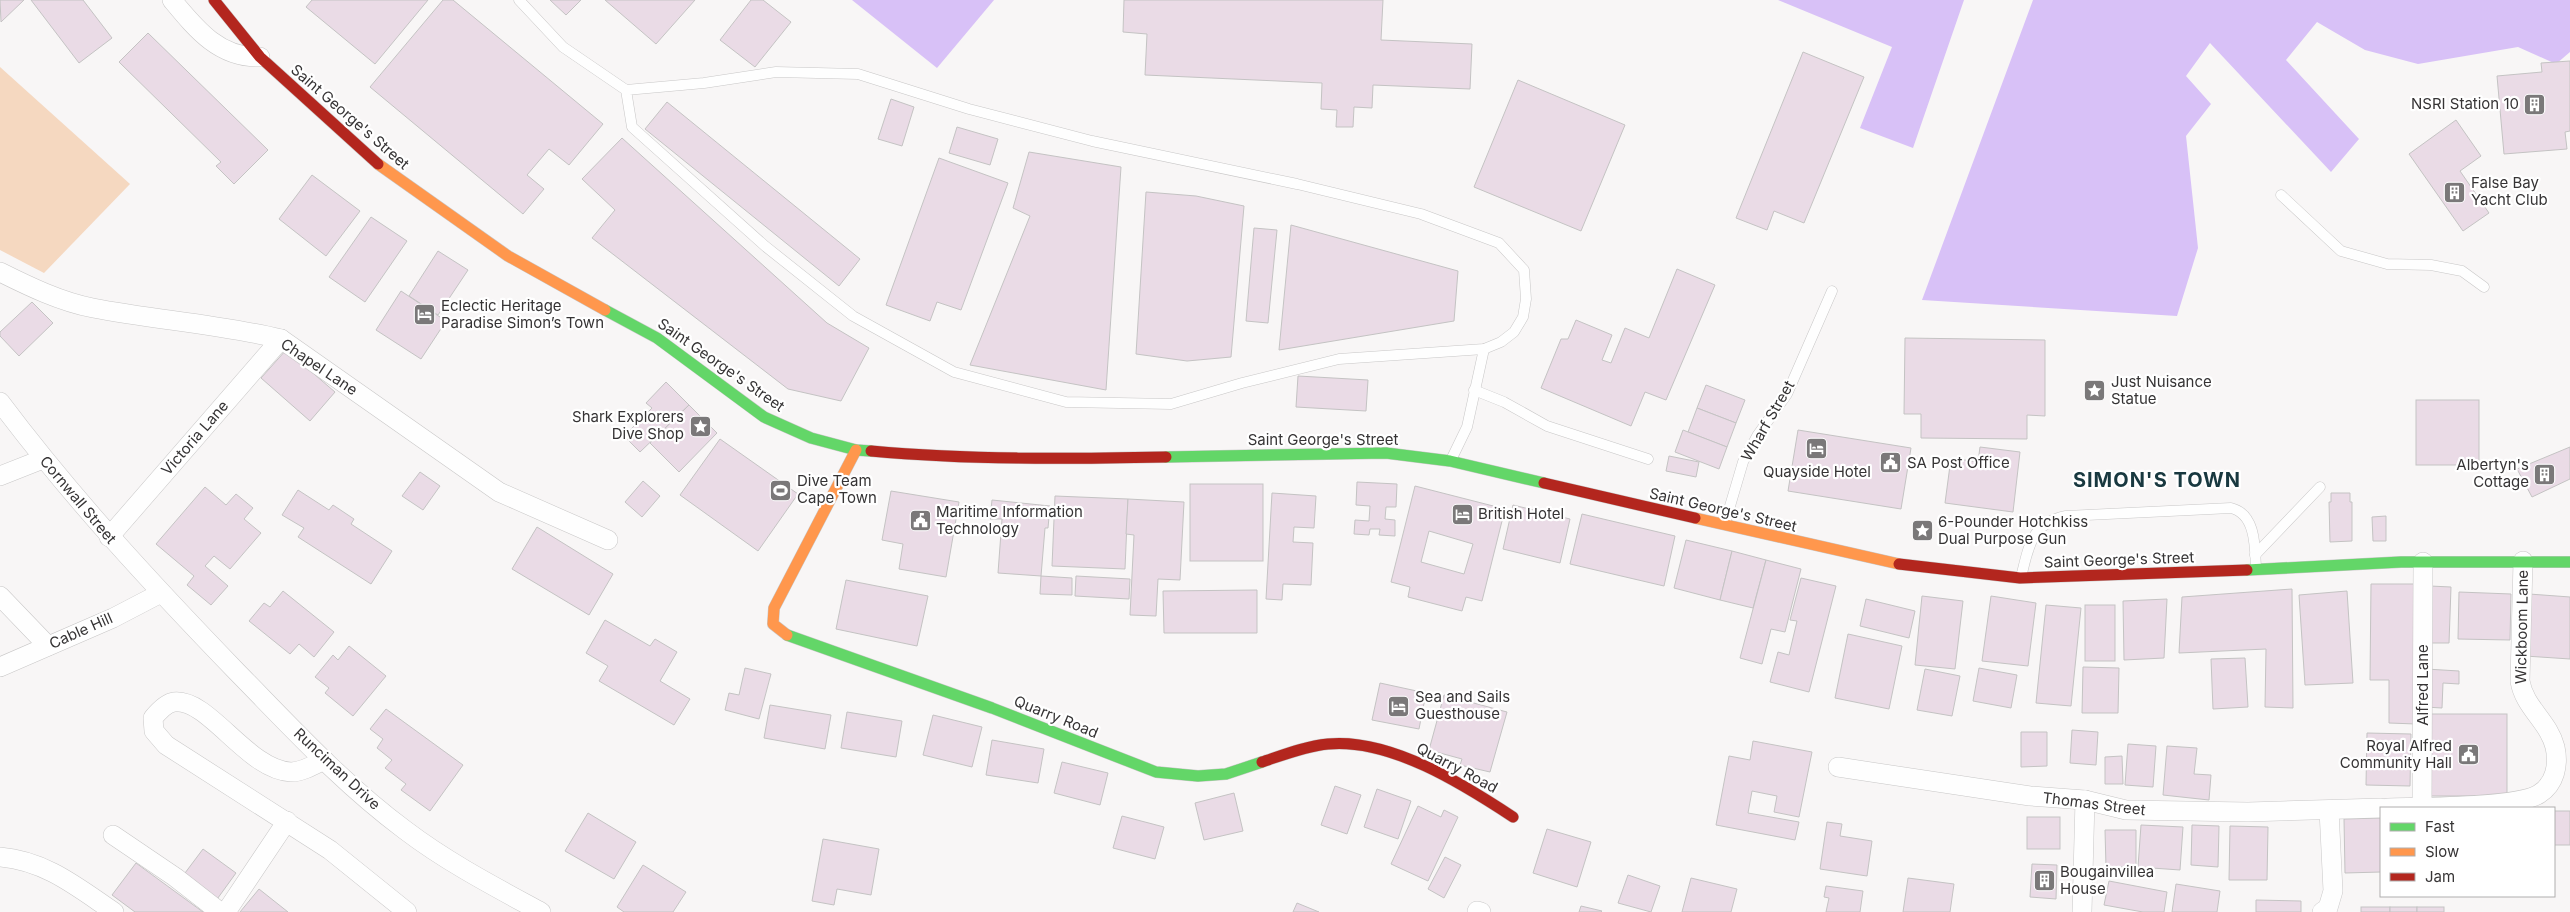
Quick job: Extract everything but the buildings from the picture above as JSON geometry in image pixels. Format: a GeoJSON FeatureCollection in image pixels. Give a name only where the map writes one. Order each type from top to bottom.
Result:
{"type":"FeatureCollection","features":[{"type":"Feature","properties":{"kind":"main road","name":"Saint George's Street"},"geometry":{"type":"LineString","coordinates":[[214,0],[260,57],[348,139],[390,174],[508,256],[657,338],[764,418],[811,438],[856,450],[915,455],[1062,459],[1386,453],[1450,461],[1724,526],[1900,564],[2020,578],[2152,575],[2423,562],[2570,562]]}},
{"type":"Feature","properties":{"kind":"main road","name":"Quarry Road"},"geometry":{"type":"LineString","coordinates":[[856,450],[774,608],[773,624],[786,634],[992,708],[1156,772],[1198,776],[1226,774],[1297,751],[1329,744],[1377,748],[1408,757],[1492,803],[1513,818]]}},
{"type":"Feature","properties":{"kind":"street"},"geometry":{"type":"LineString","coordinates":[[172,0],[202,34],[218,48],[245,57],[260,57]]}},
{"type":"Feature","properties":{"kind":"street","name":"Chapel Lane"},"geometry":{"type":"LineString","coordinates":[[0,272],[91,308],[241,330],[281,339],[499,492],[608,540]]}},
{"type":"Feature","properties":{"kind":"street","name":"Victoria Lane"},"geometry":{"type":"LineString","coordinates":[[109,537],[281,339]]}},
{"type":"Feature","properties":{"kind":"street","name":"Cornwall Street"},"geometry":{"type":"LineString","coordinates":[[0,402],[43,459],[109,537],[161,593]]}},
{"type":"Feature","properties":{"kind":"street"},"geometry":{"type":"LineString","coordinates":[[0,476],[43,459]]}},
{"type":"Feature","properties":{"kind":"street","name":"Alfred Lane"},"geometry":{"type":"LineString","coordinates":[[2422,807],[2423,562]]}},
{"type":"Feature","properties":{"kind":"street","name":"Wickboom Lane"},"geometry":{"type":"LineString","coordinates":[[2422,807],[2508,802],[2536,795],[2546,789],[2556,769],[2554,744],[2522,693],[2520,681],[2523,562]]}},
{"type":"Feature","properties":{"kind":"street","name":"Cable Hill"},"geometry":{"type":"LineString","coordinates":[[0,667],[113,618],[161,593]]}},
{"type":"Feature","properties":{"kind":"street","name":"Runciman Drive"},"geometry":{"type":"LineString","coordinates":[[161,593],[324,760],[405,830],[474,875],[541,912]]}},
{"type":"Feature","properties":{"kind":"street"},"geometry":{"type":"LineString","coordinates":[[0,596],[48,646]]}},
{"type":"Feature","properties":{"kind":"street"},"geometry":{"type":"LineString","coordinates":[[324,760],[298,771],[282,770],[269,766],[231,738],[200,710],[187,703],[174,702],[168,704],[154,718],[154,731],[166,745],[330,850],[408,912]]}},
{"type":"Feature","properties":{"kind":"street","name":"Thomas Street"},"geometry":{"type":"LineString","coordinates":[[1838,768],[2030,796],[2085,800],[2126,810],[2248,812],[2380,808]]}},
{"type":"Feature","properties":{"kind":"street"},"geometry":{"type":"LineString","coordinates":[[2082,912],[2085,800]]}},
{"type":"Feature","properties":{"kind":"street"},"geometry":{"type":"LineString","coordinates":[[2322,912],[2328,908],[2334,891],[2329,810]]}},
{"type":"Feature","properties":{"kind":"street"},"geometry":{"type":"LineString","coordinates":[[226,912],[287,821]]}},
{"type":"Feature","properties":{"kind":"street"},"geometry":{"type":"LineString","coordinates":[[113,834],[175,877],[220,912]]}},
{"type":"Feature","properties":{"kind":"street"},"geometry":{"type":"LineString","coordinates":[[0,857],[19,859],[40,865],[114,912]]}},
{"type":"Feature","properties":{"kind":"lane"},"geometry":{"type":"LineString","coordinates":[[519,0],[563,47],[626,90],[704,83],[776,72],[858,74],[969,109],[1092,142],[1297,184],[1421,214],[1499,244],[1524,270],[1526,299],[1523,317],[1514,332],[1501,342],[1484,349],[1339,359],[1242,383],[1171,404],[1066,402],[954,372],[853,316],[765,246],[632,127],[626,90]]}},
{"type":"Feature","properties":{"kind":"lane"},"geometry":{"type":"LineString","coordinates":[[2281,195],[2341,251],[2387,264],[2431,265],[2462,271],[2484,287]]}},
{"type":"Feature","properties":{"kind":"lane","name":"Wharf Street"},"geometry":{"type":"LineString","coordinates":[[1724,526],[1743,462],[1757,436],[1787,394],[1832,291]]}},
{"type":"Feature","properties":{"kind":"lane"},"geometry":{"type":"LineString","coordinates":[[1450,461],[1467,427],[1484,349]]}},
{"type":"Feature","properties":{"kind":"lane"},"geometry":{"type":"LineString","coordinates":[[1474,390],[1504,402],[1547,426],[1648,459]]}},
{"type":"Feature","properties":{"kind":"lane"},"geometry":{"type":"LineString","coordinates":[[2255,555],[2320,486]]}},
{"type":"Feature","properties":{"kind":"lane"},"geometry":{"type":"LineString","coordinates":[[2020,578],[2028,548],[2035,535],[2051,519],[2066,516],[2231,508],[2239,510],[2248,519],[2256,569]]}},
{"type":"Feature","properties":{"kind":"shaded area"},"geometry":{"type":"Polygon","coordinates":[[[852,0],[994,0],[937,68],[852,0]]]}},
{"type":"Feature","properties":{"kind":"shaded area"},"geometry":{"type":"Polygon","coordinates":[[[1778,0],[1964,0],[1913,148],[1860,128],[1892,47],[1778,0]]]}},
{"type":"Feature","properties":{"kind":"shaded area"},"geometry":{"type":"Polygon","coordinates":[[[2033,0],[2570,0],[2570,52],[2556,64],[2518,47],[2418,64],[2365,50],[2317,22],[2286,60],[2359,139],[2331,172],[2210,43],[2186,76],[2211,104],[2186,136],[2198,248],[2177,316],[1922,300],[2033,0]]]}},
{"type":"Feature","properties":{"kind":"shaded area"},"geometry":{"type":"Polygon","coordinates":[[[0,67],[130,184],[44,273],[0,250],[0,67]]]}},
{"type":"Feature","properties":{"kind":"traffic: fast"},"geometry":{"type":"LineString","coordinates":[[605,310],[657,338],[764,417],[811,438],[856,450],[871,451]]}},
{"type":"Feature","properties":{"kind":"traffic: fast"},"geometry":{"type":"LineString","coordinates":[[1166,457],[1386,453],[1450,461],[1544,483]]}},
{"type":"Feature","properties":{"kind":"traffic: fast"},"geometry":{"type":"LineString","coordinates":[[2247,570],[2401,562],[2570,562]]}},
{"type":"Feature","properties":{"kind":"traffic: fast"},"geometry":{"type":"LineString","coordinates":[[787,635],[992,708],[1156,772],[1198,776],[1226,774],[1262,762]]}},
{"type":"Feature","properties":{"kind":"traffic: slow"},"geometry":{"type":"LineString","coordinates":[[378,164],[508,256],[605,310]]}},
{"type":"Feature","properties":{"kind":"traffic: slow"},"geometry":{"type":"LineString","coordinates":[[787,635],[773,624],[774,608],[856,450]]}},
{"type":"Feature","properties":{"kind":"traffic: slow"},"geometry":{"type":"LineString","coordinates":[[1695,518],[1899,564]]}},
{"type":"Feature","properties":{"kind":"traffic: jam"},"geometry":{"type":"LineString","coordinates":[[214,0],[260,57],[378,164]]}},
{"type":"Feature","properties":{"kind":"traffic: jam"},"geometry":{"type":"LineString","coordinates":[[871,451],[982,457],[1166,457]]}},
{"type":"Feature","properties":{"kind":"traffic: jam"},"geometry":{"type":"LineString","coordinates":[[1544,483],[1695,518]]}},
{"type":"Feature","properties":{"kind":"traffic: jam"},"geometry":{"type":"LineString","coordinates":[[1899,564],[2020,578],[2247,570]]}},
{"type":"Feature","properties":{"kind":"traffic: jam"},"geometry":{"type":"LineString","coordinates":[[1262,762],[1303,749],[1328,744],[1352,744],[1376,748],[1401,756],[1449,778],[1513,817]]}},
{"type":"Feature","properties":{"kind":"place","name":"NSRI Station 10"},"geometry":{"type":"Point","coordinates":[2535,104]}},
{"type":"Feature","properties":{"kind":"place","name":"False Bay Yacht Club"},"geometry":{"type":"Point","coordinates":[2455,192]}},
{"type":"Feature","properties":{"kind":"place","name":"Eclectic Heritage Paradise Simon’s Town"},"geometry":{"type":"Point","coordinates":[425,315]}},
{"type":"Feature","properties":{"kind":"place","name":"Just Nuisance Statue"},"geometry":{"type":"Point","coordinates":[2095,391]}},
{"type":"Feature","properties":{"kind":"place","name":"Shark Explorers Dive Shop"},"geometry":{"type":"Point","coordinates":[700,426]}},
{"type":"Feature","properties":{"kind":"place","name":"Quayside Hotel"},"geometry":{"type":"Point","coordinates":[1817,449]}},
{"type":"Feature","properties":{"kind":"place","name":"SA Post Office"},"geometry":{"type":"Point","coordinates":[1891,463]}},
{"type":"Feature","properties":{"kind":"place","name":"Albertyn's Cottage"},"geometry":{"type":"Point","coordinates":[2545,474]}},
{"type":"Feature","properties":{"kind":"place","name":"Dive Team Cape Town"},"geometry":{"type":"Point","coordinates":[781,490]}},
{"type":"Feature","properties":{"kind":"place","name":"British Hotel"},"geometry":{"type":"Point","coordinates":[1462,514]}},
{"type":"Feature","properties":{"kind":"place","name":"Maritime Information Technology"},"geometry":{"type":"Point","coordinates":[920,521]}},
{"type":"Feature","properties":{"kind":"place","name":"6-Pounder Hotchkiss Dual Purpose Gun"},"geometry":{"type":"Point","coordinates":[1922,531]}},
{"type":"Feature","properties":{"kind":"place","name":"Sea and Sails Guesthouse"},"geometry":{"type":"Point","coordinates":[1399,706]}},
{"type":"Feature","properties":{"kind":"place","name":"Royal Alfred Community Hall"},"geometry":{"type":"Point","coordinates":[2468,755]}},
{"type":"Feature","properties":{"kind":"place","name":"Bougainvillea House"},"geometry":{"type":"Point","coordinates":[2044,881]}},
{"type":"Feature","properties":{"kind":"district","name":"SIMON'S TOWN"},"geometry":{"type":"Point","coordinates":[2157,480]}}]}
